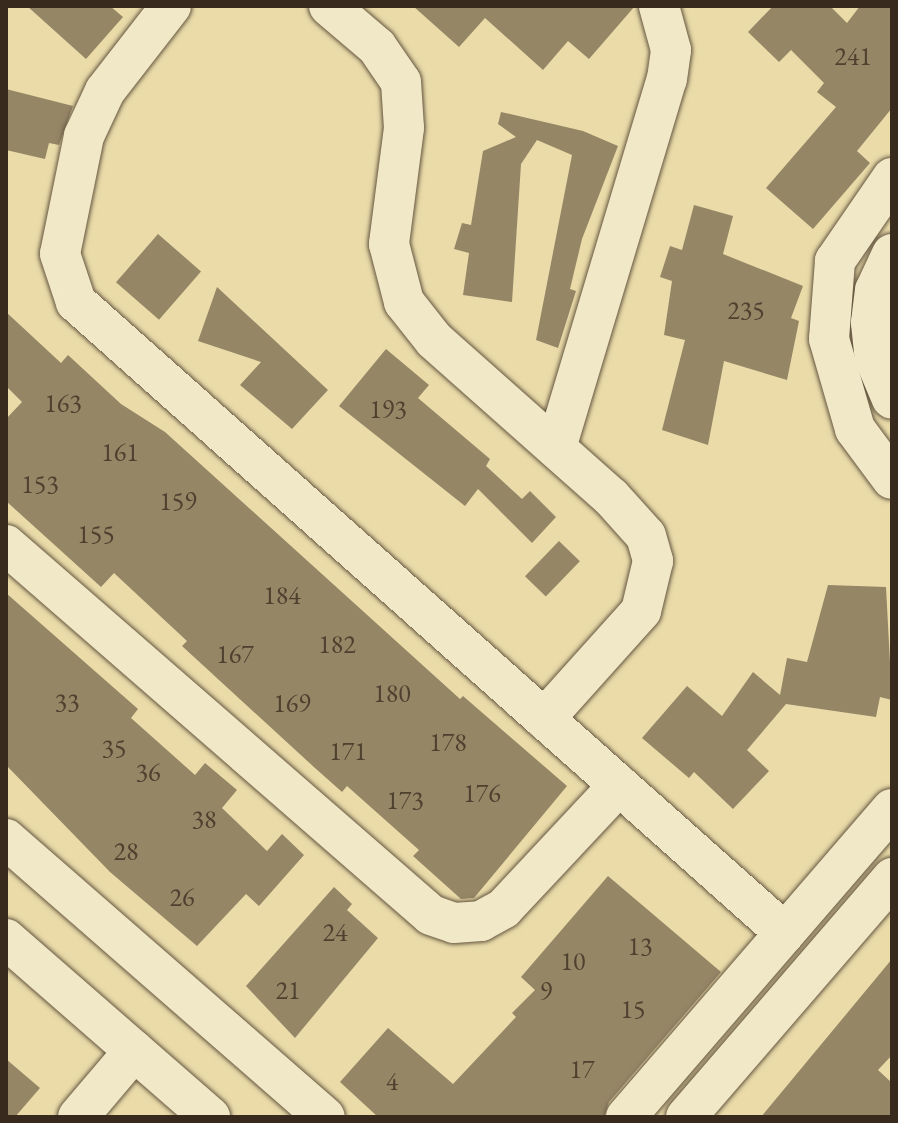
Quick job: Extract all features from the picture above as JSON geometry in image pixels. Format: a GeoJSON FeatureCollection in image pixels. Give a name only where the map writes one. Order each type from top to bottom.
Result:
{"type":"FeatureCollection","features":[{"type":"Feature","properties":{"kind":"street"},"geometry":{"type":"LineString","coordinates":[[171,6],[105,91],[84,136],[60,254],[76,302],[785,933]]}},
{"type":"Feature","properties":{"kind":"street"},"geometry":{"type":"LineString","coordinates":[[329,6],[377,47],[401,82],[405,117],[389,244],[404,302],[434,340],[630,515],[653,561],[641,611],[544,719]]}},
{"type":"Feature","properties":{"kind":"street"},"geometry":{"type":"LineString","coordinates":[[556,448],[667,79],[671,50],[659,6]]}},
{"type":"Feature","properties":{"kind":"street"},"geometry":{"type":"LineString","coordinates":[[892,178],[835,261],[829,318],[843,402],[870,454],[892,479]]}},
{"type":"Feature","properties":{"kind":"street"},"geometry":{"type":"LineString","coordinates":[[892,254],[875,290],[871,323],[875,359],[892,399]]}},
{"type":"Feature","properties":{"kind":"street"},"geometry":{"type":"LineString","coordinates":[[6,545],[431,915],[454,923],[481,921],[504,908],[619,785]]}},
{"type":"Feature","properties":{"kind":"street"},"geometry":{"type":"LineString","coordinates":[[626,1117],[892,809]]}},
{"type":"Feature","properties":{"kind":"street"},"geometry":{"type":"LineString","coordinates":[[6,839],[325,1117]]}},
{"type":"Feature","properties":{"kind":"street"},"geometry":{"type":"LineString","coordinates":[[686,1117],[892,878]]}},
{"type":"Feature","properties":{"kind":"street"},"geometry":{"type":"LineString","coordinates":[[6,939],[210,1117]]}},
{"type":"Feature","properties":{"kind":"street"},"geometry":{"type":"LineString","coordinates":[[78,1117],[134,1051]]}},
{"type":"Feature","properties":{"kind":"building"},"geometry":{"type":"Polygon","coordinates":[[[27,6],[110,6],[123,17],[86,59],[27,6]]]}},
{"type":"Feature","properties":{"kind":"building"},"geometry":{"type":"Polygon","coordinates":[[[413,6],[635,6],[589,59],[568,41],[543,70],[485,18],[459,47],[413,6]]]}},
{"type":"Feature","properties":{"kind":"building"},"geometry":{"type":"Polygon","coordinates":[[[773,6],[830,6],[847,23],[860,6],[892,6],[892,108],[857,151],[870,163],[813,229],[766,188],[836,107],[817,92],[824,83],[791,50],[779,62],[748,32],[773,6]]]}},
{"type":"Feature","properties":{"kind":"building"},"geometry":{"type":"Polygon","coordinates":[[[6,89],[73,106],[59,145],[49,143],[45,159],[6,150],[6,89]]]}},
{"type":"Feature","properties":{"kind":"building"},"geometry":{"type":"Polygon","coordinates":[[[501,112],[583,131],[618,146],[582,239],[570,289],[576,291],[558,348],[536,340],[572,155],[537,140],[521,164],[512,302],[463,295],[469,253],[454,249],[462,223],[471,225],[483,151],[516,137],[498,124],[501,112]]]}},
{"type":"Feature","properties":{"kind":"building"},"geometry":{"type":"Polygon","coordinates":[[[694,205],[733,216],[723,254],[803,286],[791,318],[799,321],[787,380],[724,361],[708,445],[662,430],[685,340],[664,335],[672,281],[660,277],[670,246],[682,250],[694,205]]]}},
{"type":"Feature","properties":{"kind":"building"},"geometry":{"type":"Polygon","coordinates":[[[158,234],[201,271],[159,320],[116,282],[158,234]]]}},
{"type":"Feature","properties":{"kind":"building"},"geometry":{"type":"Polygon","coordinates":[[[217,287],[328,390],[292,429],[240,385],[261,362],[198,341],[217,287]]]}},
{"type":"Feature","properties":{"kind":"building"},"geometry":{"type":"Polygon","coordinates":[[[6,312],[61,363],[68,355],[121,404],[165,432],[460,699],[463,696],[567,786],[474,898],[461,899],[413,856],[419,850],[347,786],[342,792],[315,768],[182,646],[187,641],[114,573],[101,587],[6,501],[6,419],[22,402],[6,386],[6,312]]]}},
{"type":"Feature","properties":{"kind":"building"},"geometry":{"type":"Polygon","coordinates":[[[386,349],[429,385],[418,398],[490,459],[486,466],[522,499],[530,491],[556,517],[532,543],[478,489],[465,506],[339,406],[386,349]]]}},
{"type":"Feature","properties":{"kind":"building"},"geometry":{"type":"Polygon","coordinates":[[[559,541],[580,561],[546,596],[525,576],[559,541]]]}},
{"type":"Feature","properties":{"kind":"building"},"geometry":{"type":"Polygon","coordinates":[[[828,585],[886,587],[892,700],[880,697],[876,717],[786,704],[747,750],[769,771],[733,809],[694,772],[689,778],[642,738],[687,686],[722,716],[753,672],[780,695],[787,658],[807,662],[828,585]]]}},
{"type":"Feature","properties":{"kind":"building"},"geometry":{"type":"Polygon","coordinates":[[[6,593],[138,709],[131,718],[195,775],[205,763],[237,790],[222,808],[267,851],[282,834],[304,855],[259,906],[246,894],[197,946],[110,872],[6,765],[6,593]]]}},
{"type":"Feature","properties":{"kind":"building"},"geometry":{"type":"Polygon","coordinates":[[[608,876],[721,972],[609,1102],[604,1117],[378,1117],[340,1082],[388,1028],[453,1084],[516,1017],[512,1013],[535,990],[521,977],[608,876]]]}},
{"type":"Feature","properties":{"kind":"building"},"geometry":{"type":"Polygon","coordinates":[[[334,887],[352,904],[347,910],[378,938],[295,1038],[246,986],[334,887]]]}},
{"type":"Feature","properties":{"kind":"building"},"geometry":{"type":"Polygon","coordinates":[[[892,959],[892,1055],[878,1070],[892,1083],[892,1117],[761,1117],[892,959]]]}},
{"type":"Feature","properties":{"kind":"building"},"geometry":{"type":"Polygon","coordinates":[[[6,1059],[40,1088],[15,1117],[6,1117],[6,1059]]]}}]}
